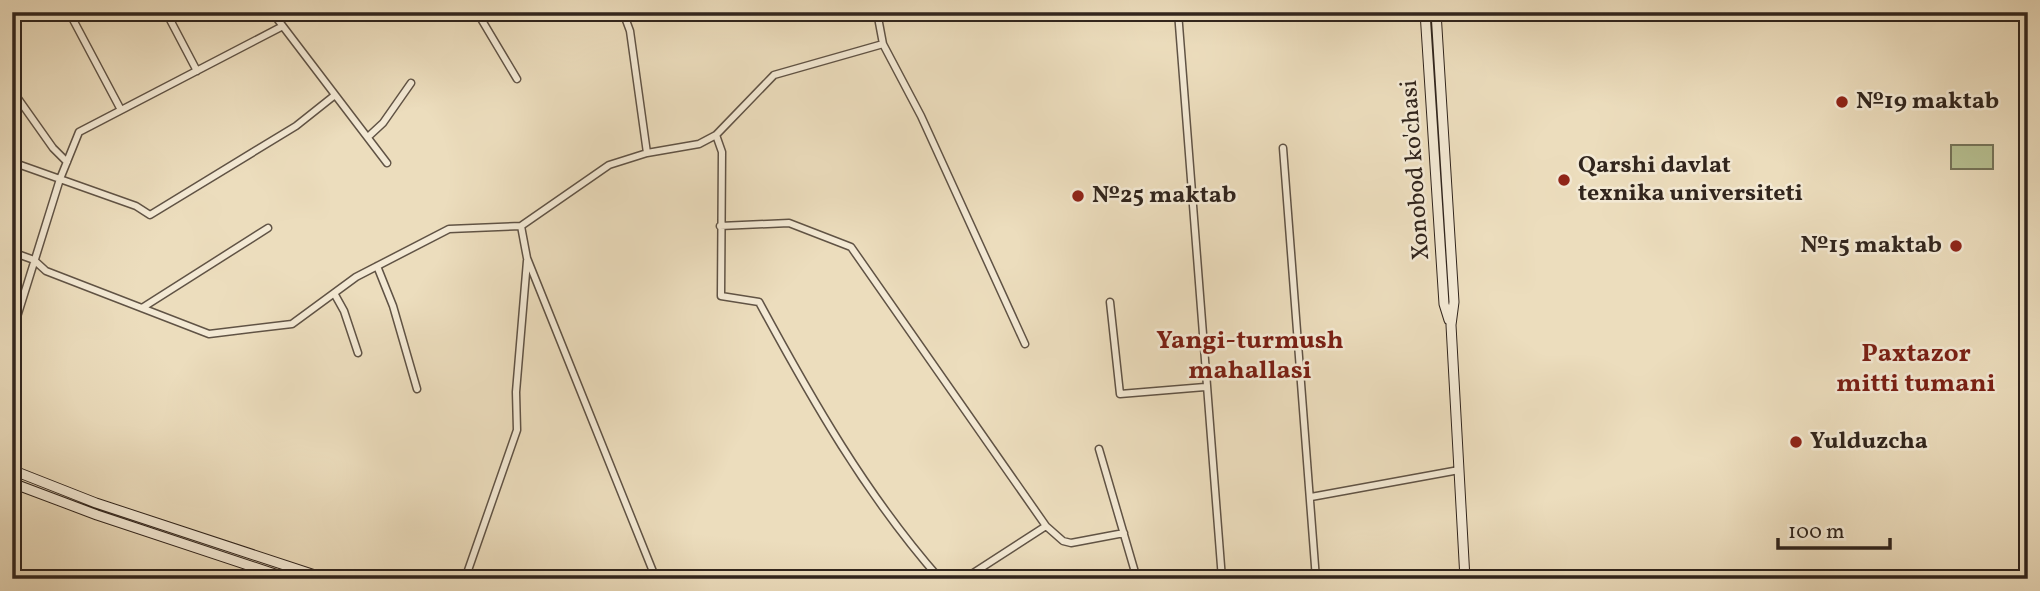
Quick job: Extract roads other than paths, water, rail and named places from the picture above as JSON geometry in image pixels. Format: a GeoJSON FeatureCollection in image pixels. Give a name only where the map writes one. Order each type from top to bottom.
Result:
{"type":"FeatureCollection","features":[{"type":"Feature","properties":{"kind":"main road","name":"Xonobod ko'chasi"},"geometry":{"type":"LineString","coordinates":[[1425,12],[1444,304],[1451,325]]}},
{"type":"Feature","properties":{"kind":"main road","name":"Xonobod ko'chasi"},"geometry":{"type":"LineString","coordinates":[[1436,12],[1454,302],[1451,325],[1465,579]]}},
{"type":"Feature","properties":{"kind":"main road"},"geometry":{"type":"LineString","coordinates":[[12,470],[96,503],[327,579]]}},
{"type":"Feature","properties":{"kind":"main road"},"geometry":{"type":"LineString","coordinates":[[12,483],[97,515],[290,579]]}},
{"type":"Feature","properties":{"kind":"street"},"geometry":{"type":"LineString","coordinates":[[69,12],[121,110]]}},
{"type":"Feature","properties":{"kind":"street"},"geometry":{"type":"LineString","coordinates":[[166,12],[197,71]]}},
{"type":"Feature","properties":{"kind":"street"},"geometry":{"type":"LineString","coordinates":[[272,12],[387,163]]}},
{"type":"Feature","properties":{"kind":"street"},"geometry":{"type":"LineString","coordinates":[[477,12],[517,79]]}},
{"type":"Feature","properties":{"kind":"street"},"geometry":{"type":"LineString","coordinates":[[623,12],[630,31],[647,153]]}},
{"type":"Feature","properties":{"kind":"street"},"geometry":{"type":"LineString","coordinates":[[877,12],[883,44],[921,116],[1025,344]]}},
{"type":"Feature","properties":{"kind":"street"},"geometry":{"type":"LineString","coordinates":[[1178,12],[1222,579]]}},
{"type":"Feature","properties":{"kind":"street"},"geometry":{"type":"LineString","coordinates":[[12,333],[60,179],[79,132],[281,26]]}},
{"type":"Feature","properties":{"kind":"street"},"geometry":{"type":"LineString","coordinates":[[12,252],[34,260],[46,271],[209,334],[292,324],[377,266],[449,229],[521,226],[609,165],[647,153],[699,144],[716,135],[774,75],[883,44]]}},
{"type":"Feature","properties":{"kind":"street"},"geometry":{"type":"LineString","coordinates":[[369,136],[383,123],[411,83]]}},
{"type":"Feature","properties":{"kind":"street"},"geometry":{"type":"LineString","coordinates":[[12,90],[53,148],[67,162]]}},
{"type":"Feature","properties":{"kind":"street"},"geometry":{"type":"LineString","coordinates":[[12,162],[136,206],[145,214],[157,213],[296,126],[335,95]]}},
{"type":"Feature","properties":{"kind":"street"},"geometry":{"type":"LineString","coordinates":[[716,135],[722,152],[721,296],[759,302],[846,455],[911,545],[940,579]]}},
{"type":"Feature","properties":{"kind":"street"},"geometry":{"type":"LineString","coordinates":[[1283,148],[1316,579]]}},
{"type":"Feature","properties":{"kind":"street"},"geometry":{"type":"LineString","coordinates":[[720,226],[789,223],[851,247],[1045,526],[1063,541],[1071,543],[1124,533]]}},
{"type":"Feature","properties":{"kind":"street"},"geometry":{"type":"LineString","coordinates":[[521,226],[527,258],[656,579]]}},
{"type":"Feature","properties":{"kind":"street"},"geometry":{"type":"LineString","coordinates":[[142,308],[268,228]]}},
{"type":"Feature","properties":{"kind":"street"},"geometry":{"type":"LineString","coordinates":[[465,579],[517,430],[516,392],[527,258]]}},
{"type":"Feature","properties":{"kind":"street"},"geometry":{"type":"LineString","coordinates":[[377,266],[393,306],[416,389]]}},
{"type":"Feature","properties":{"kind":"street"},"geometry":{"type":"LineString","coordinates":[[334,293],[344,311],[358,353]]}},
{"type":"Feature","properties":{"kind":"street"},"geometry":{"type":"LineString","coordinates":[[1110,302],[1120,394],[1205,387]]}},
{"type":"Feature","properties":{"kind":"street"},"geometry":{"type":"LineString","coordinates":[[1099,449],[1137,579]]}},
{"type":"Feature","properties":{"kind":"street"},"geometry":{"type":"LineString","coordinates":[[1311,497],[1459,470]]}},
{"type":"Feature","properties":{"kind":"street"},"geometry":{"type":"LineString","coordinates":[[964,579],[1045,526]]}},
{"type":"Feature","properties":{"kind":"place","name":"№19 maktab"},"geometry":{"type":"Point","coordinates":[1842,102]}},
{"type":"Feature","properties":{"kind":"place","name":"Qarshi davlat texnika universiteti"},"geometry":{"type":"Point","coordinates":[1564,180]}},
{"type":"Feature","properties":{"kind":"place","name":"№25 maktab"},"geometry":{"type":"Point","coordinates":[1078,196]}},
{"type":"Feature","properties":{"kind":"place","name":"№15 maktab"},"geometry":{"type":"Point","coordinates":[1956,246]}},
{"type":"Feature","properties":{"kind":"place","name":"Yulduzcha"},"geometry":{"type":"Point","coordinates":[1796,442]}},
{"type":"Feature","properties":{"kind":"district","name":"Yangi-turmush mahallasi"},"geometry":{"type":"Point","coordinates":[1250,356]}},
{"type":"Feature","properties":{"kind":"district","name":"Paxtazor mitti tumani"},"geometry":{"type":"Point","coordinates":[1916,369]}}]}
